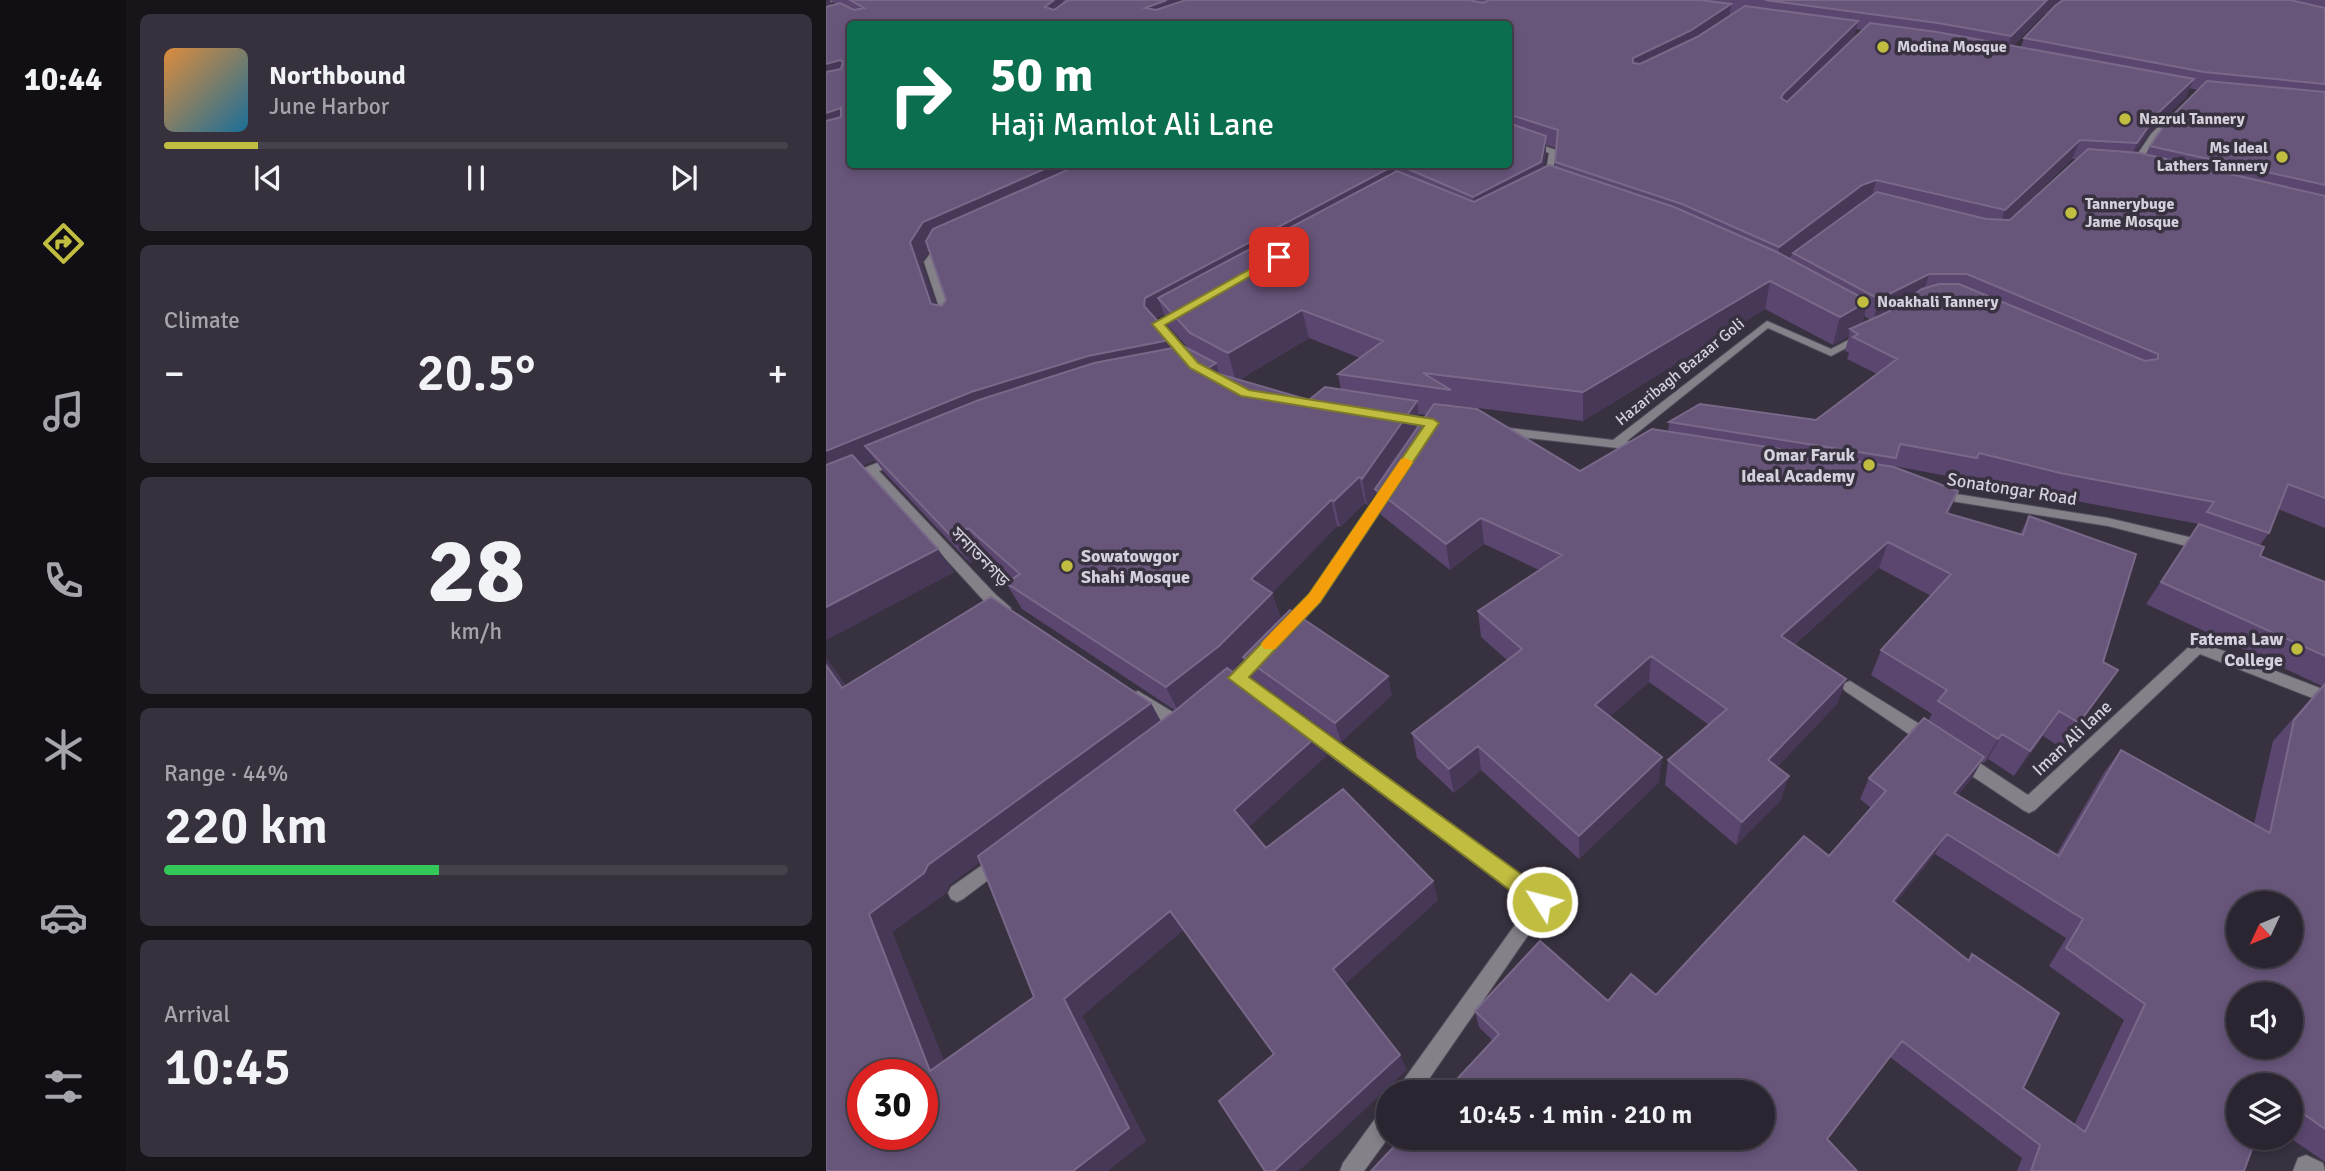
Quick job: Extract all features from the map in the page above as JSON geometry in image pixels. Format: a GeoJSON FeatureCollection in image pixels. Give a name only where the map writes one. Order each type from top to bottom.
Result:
{"type":"FeatureCollection","features":[{"type":"Feature","properties":{"kind":"street"},"geometry":{"type":"LineString","coordinates":[[826,2],[833,4]]}},
{"type":"Feature","properties":{"kind":"street"},"geometry":{"type":"LineString","coordinates":[[2133,168],[2154,136],[2179,111]]}},
{"type":"Feature","properties":{"kind":"street"},"geometry":{"type":"LineString","coordinates":[[1512,137],[1553,152],[1548,184]]}},
{"type":"Feature","properties":{"kind":"street"},"geometry":{"type":"LineString","coordinates":[[2121,167],[2145,171]]}},
{"type":"Feature","properties":{"kind":"street"},"geometry":{"type":"LineString","coordinates":[[1548,184],[1561,189]]}},
{"type":"Feature","properties":{"kind":"street"},"geometry":{"type":"LineString","coordinates":[[1536,191],[1548,184]]}},
{"type":"Feature","properties":{"kind":"street"},"geometry":{"type":"LineString","coordinates":[[950,323],[929,261],[939,246],[952,240]]}},
{"type":"Feature","properties":{"kind":"street"},"geometry":{"type":"LineString","coordinates":[[1181,368],[1199,368],[1158,324],[1194,304]]}},
{"type":"Feature","properties":{"kind":"street","name":"Hazaribagh Bazaar Goli"},"geometry":{"type":"LineString","coordinates":[[1617,443],[1766,324],[1831,353],[1876,330],[1865,324]]}},
{"type":"Feature","properties":{"kind":"street"},"geometry":{"type":"LineString","coordinates":[[1483,429],[1656,449]]}},
{"type":"Feature","properties":{"kind":"street"},"geometry":{"type":"LineString","coordinates":[[826,488],[906,455]]}},
{"type":"Feature","properties":{"kind":"street","name":"সনাতনগড়"},"geometry":{"type":"LineString","coordinates":[[871,470],[990,598],[1013,613]]}},
{"type":"Feature","properties":{"kind":"street"},"geometry":{"type":"LineString","coordinates":[[1209,701],[1242,682],[1271,643],[1314,598],[1396,478]]}},
{"type":"Feature","properties":{"kind":"street","name":"Sonatongar Road"},"geometry":{"type":"LineString","coordinates":[[1923,493],[2108,522],[2195,542],[2221,552]]}},
{"type":"Feature","properties":{"kind":"street","name":"Iman Ali lane"},"geometry":{"type":"LineString","coordinates":[[1850,687],[2029,805],[2198,647],[2325,697]]}},
{"type":"Feature","properties":{"kind":"street"},"geometry":{"type":"LineString","coordinates":[[1124,688],[1180,725]]}},
{"type":"Feature","properties":{"kind":"street"},"geometry":{"type":"LineString","coordinates":[[1292,718],[1542,902],[1416,1080]]}},
{"type":"Feature","properties":{"kind":"street"},"geometry":{"type":"LineString","coordinates":[[957,893],[1013,851]]}},
{"type":"Feature","properties":{"kind":"street"},"geometry":{"type":"LineString","coordinates":[[1351,1171],[1376,1137]]}},
{"type":"Feature","properties":{"kind":"street"},"geometry":{"type":"LineString","coordinates":[[2304,1171],[2306,1166],[2315,1171]]}},
{"type":"Feature","properties":{"kind":"building"},"geometry":{"type":"Polygon","coordinates":[[[850,0],[1054,0],[1045,7],[1054,10],[1068,0],[1167,0],[1145,8],[1156,10],[1186,0],[1469,0],[1483,3],[1489,0],[1700,0],[1731,4],[1690,31],[1633,58],[1633,63],[1640,64],[1697,37],[1745,6],[1858,21],[1783,94],[1781,98],[1787,102],[1870,23],[1937,32],[2194,79],[2157,114],[2137,143],[2080,140],[2005,210],[1876,180],[1862,185],[1779,247],[1682,204],[1555,162],[1558,130],[1512,115],[1512,21],[847,21],[847,168],[1047,168],[923,222],[910,242],[931,304],[942,306],[946,300],[926,241],[933,229],[1072,168],[1389,168],[1145,298],[1144,306],[1174,339],[1088,356],[971,392],[826,451],[826,121],[841,117],[841,108],[826,113],[826,72],[841,69],[843,62],[840,60],[826,64],[826,7],[840,3],[854,10],[864,8],[850,0]]]}},
{"type":"Feature","properties":{"kind":"building"},"geometry":{"type":"Polygon","coordinates":[[[1765,0],[2047,0],[2011,36],[1938,23],[1765,0]]]}},
{"type":"Feature","properties":{"kind":"building"},"geometry":{"type":"Polygon","coordinates":[[[2063,0],[2290,0],[2325,8],[2325,84],[2204,72],[2024,38],[2063,0]]]}},
{"type":"Feature","properties":{"kind":"building"},"geometry":{"type":"Polygon","coordinates":[[[2207,81],[2325,92],[2325,185],[2150,146],[2167,121],[2207,81]]]}},
{"type":"Feature","properties":{"kind":"building"},"geometry":{"type":"Polygon","coordinates":[[[1512,124],[1546,136],[1541,162],[1473,197],[1406,168],[1512,168],[1512,124]]]}},
{"type":"Feature","properties":{"kind":"building"},"geometry":{"type":"Polygon","coordinates":[[[2088,149],[2140,153],[2325,196],[2325,498],[2288,484],[2269,533],[2207,512],[2214,502],[2060,473],[1979,453],[1977,458],[1900,444],[1896,458],[1669,422],[1700,404],[1816,420],[1897,359],[1853,337],[1858,334],[1850,329],[1888,312],[1922,289],[1939,284],[1959,284],[2145,361],[2158,359],[2158,354],[1967,274],[1929,274],[1879,299],[1793,253],[1877,192],[1986,219],[2010,220],[2088,149]]]}},
{"type":"Feature","properties":{"kind":"building"},"geometry":{"type":"Polygon","coordinates":[[[1549,165],[1674,207],[1777,252],[1868,301],[1840,317],[1770,281],[1583,392],[1423,373],[1451,390],[1338,374],[1383,341],[1302,310],[1228,353],[1190,333],[1158,298],[1397,171],[1474,202],[1549,165]]]}},
{"type":"Feature","properties":{"kind":"building"},"geometry":{"type":"Polygon","coordinates":[[[1183,346],[1216,363],[1205,370],[1309,400],[1325,387],[1417,401],[1362,479],[1359,477],[1334,501],[1331,500],[1251,579],[1272,593],[1219,646],[1166,687],[1006,583],[1020,574],[968,528],[952,537],[865,446],[979,400],[1094,363],[1183,346]]]}},
{"type":"Feature","properties":{"kind":"building"},"geometry":{"type":"Polygon","coordinates":[[[1434,404],[1477,409],[1580,471],[1652,429],[1894,467],[1958,491],[1946,513],[2023,535],[2029,516],[2136,554],[2103,662],[2118,670],[2079,723],[2059,711],[2030,751],[2002,734],[1998,739],[1938,701],[1947,690],[1881,650],[1951,574],[1888,542],[1781,636],[1846,679],[1768,760],[1789,776],[1742,822],[1668,760],[1727,709],[1651,656],[1595,705],[1662,757],[1579,836],[1478,746],[1449,769],[1412,733],[1522,649],[1478,611],[1562,555],[1481,518],[1446,544],[1375,489],[1434,404]]]}},
{"type":"Feature","properties":{"kind":"building"},"geometry":{"type":"Polygon","coordinates":[[[852,455],[938,549],[826,607],[826,465],[852,455]]]}},
{"type":"Feature","properties":{"kind":"building"},"geometry":{"type":"Polygon","coordinates":[[[2199,524],[2264,547],[2260,556],[2325,582],[2325,656],[2161,582],[2199,524]]]}},
{"type":"Feature","properties":{"kind":"building"},"geometry":{"type":"Polygon","coordinates":[[[991,597],[1151,703],[928,865],[924,873],[869,914],[925,1059],[847,1059],[847,1150],[938,1150],[938,1065],[1034,997],[978,856],[1176,710],[1227,668],[1318,735],[1234,810],[1266,848],[1343,789],[1433,881],[1333,969],[1400,1055],[1274,1171],[1265,1171],[1219,1101],[1274,1054],[1170,911],[1064,999],[1129,1128],[1073,1171],[826,1171],[826,665],[842,688],[991,597]]]}},
{"type":"Feature","properties":{"kind":"building"},"geometry":{"type":"Polygon","coordinates":[[[1290,610],[1388,676],[1335,723],[1243,657],[1290,610]]]}},
{"type":"Feature","properties":{"kind":"building"},"geometry":{"type":"Polygon","coordinates":[[[2325,684],[2325,1129],[2303,1113],[2303,1073],[2226,1073],[2226,1150],[2252,1150],[2244,1171],[2031,1171],[2040,1145],[1902,1041],[1827,1139],[1857,1171],[1371,1171],[1391,1150],[1775,1150],[1775,1080],[1456,1080],[1499,1034],[1475,1011],[1540,941],[1608,1001],[1631,974],[1656,995],[1804,836],[1829,856],[1886,791],[1869,778],[1924,718],[1984,757],[1954,793],[2059,856],[2121,750],[2270,833],[2294,720],[2325,684]],[[1947,834],[1893,901],[1969,961],[1972,954],[2059,1013],[2023,1088],[2085,1132],[2145,1004],[2066,948],[2083,919],[1947,834]]]}},
{"type":"Feature","properties":{"kind":"slow traffic"},"geometry":{"type":"LineString","coordinates":[[1270,644],[1314,598],[1406,462]]}},
{"type":"Feature","properties":{"kind":"place","name":"Modina Mosque"},"geometry":{"type":"Point","coordinates":[1883,47]}},
{"type":"Feature","properties":{"kind":"place","name":"Nazrul Tannery"},"geometry":{"type":"Point","coordinates":[2125,119]}},
{"type":"Feature","properties":{"kind":"place","name":"Ms Ideal Lathers Tannery"},"geometry":{"type":"Point","coordinates":[2282,157]}},
{"type":"Feature","properties":{"kind":"place","name":"Tannerybuge Jame Mosque"},"geometry":{"type":"Point","coordinates":[2071,213]}},
{"type":"Feature","properties":{"kind":"place","name":"Noakhali Tannery"},"geometry":{"type":"Point","coordinates":[1863,302]}},
{"type":"Feature","properties":{"kind":"place","name":"Omar Faruk Ideal Academy"},"geometry":{"type":"Point","coordinates":[1869,465]}},
{"type":"Feature","properties":{"kind":"place","name":"Sowatowgor Shahi Mosque"},"geometry":{"type":"Point","coordinates":[1067,566]}},
{"type":"Feature","properties":{"kind":"place","name":"Fatema Law College"},"geometry":{"type":"Point","coordinates":[2297,649]}},
{"type":"Feature","properties":{"kind":"route"},"geometry":{"type":"LineString","coordinates":[[1279,257],[1158,324],[1194,365],[1245,394],[1433,423],[1314,598],[1237,678],[1542,902]]}}]}
